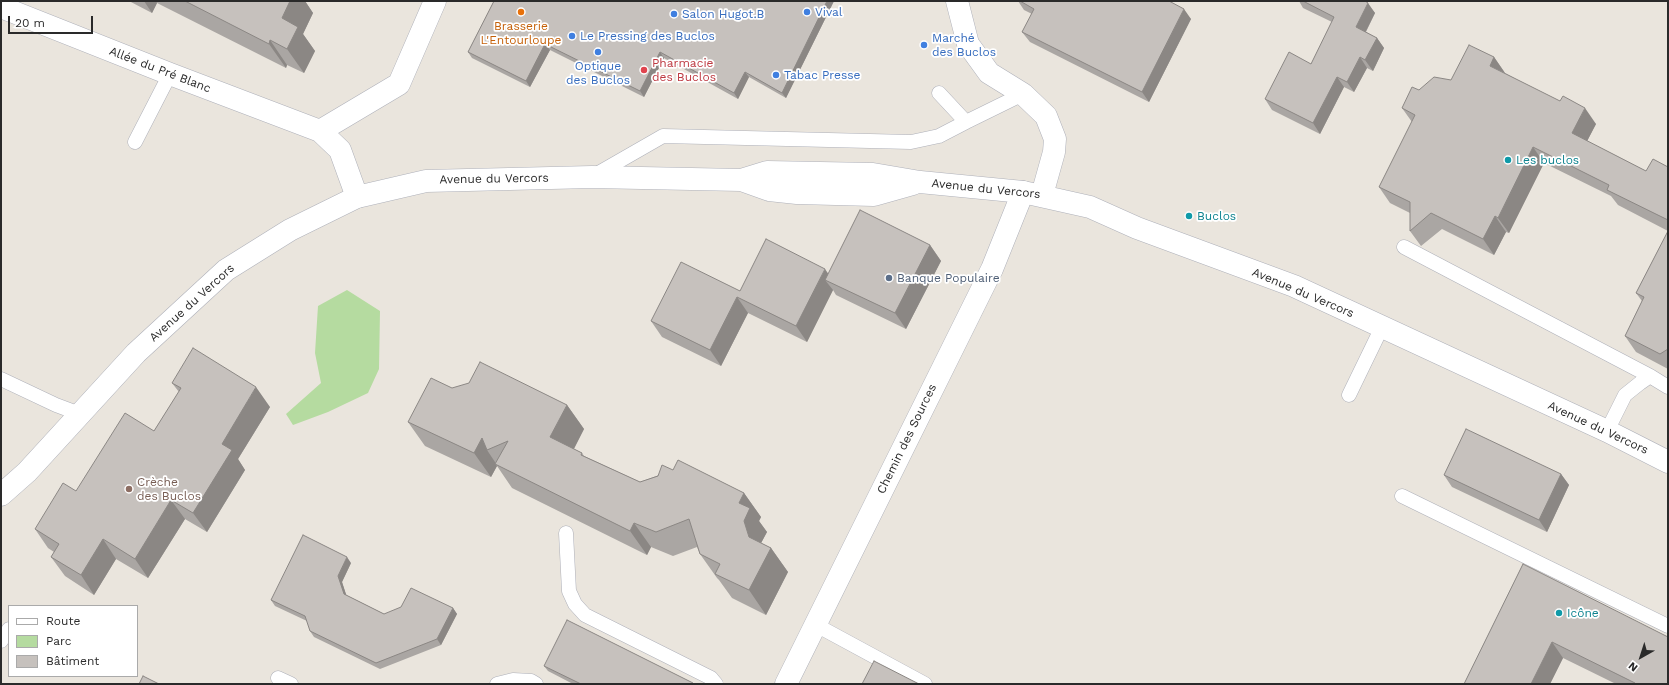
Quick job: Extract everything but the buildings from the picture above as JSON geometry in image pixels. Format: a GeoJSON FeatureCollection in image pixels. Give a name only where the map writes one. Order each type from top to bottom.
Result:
{"type":"FeatureCollection","features":[{"type":"Feature","properties":{"kind":"street"},"geometry":{"type":"LineString","coordinates":[[320,131],[399,84],[435,1]]}},
{"type":"Feature","properties":{"kind":"street","name":"Chemin des Sources"},"geometry":{"type":"LineString","coordinates":[[786,684],[992,269],[1054,152],[1055,139],[1046,116],[1023,94],[989,73],[968,44],[957,1]]}},
{"type":"Feature","properties":{"kind":"street","name":"Allée du Pré Blanc"},"geometry":{"type":"LineString","coordinates":[[1,7],[170,74],[320,131],[340,150],[357,197]]}},
{"type":"Feature","properties":{"kind":"street","name":"Avenue du Vercors"},"geometry":{"type":"LineString","coordinates":[[1,495],[27,472],[136,353],[226,270],[290,230],[357,197],[426,181],[592,177],[741,180],[767,172],[873,174],[920,182],[1033,194],[1090,207],[1137,228],[1294,286],[1607,431],[1668,462]]}},
{"type":"Feature","properties":{"kind":"lane"},"geometry":{"type":"LineString","coordinates":[[135,142],[170,74]]}},
{"type":"Feature","properties":{"kind":"lane"},"geometry":{"type":"LineString","coordinates":[[939,93],[966,122]]}},
{"type":"Feature","properties":{"kind":"lane"},"geometry":{"type":"LineString","coordinates":[[592,177],[663,136],[911,142],[939,136],[1023,94]]}},
{"type":"Feature","properties":{"kind":"lane"},"geometry":{"type":"LineString","coordinates":[[1404,247],[1650,376],[1668,387]]}},
{"type":"Feature","properties":{"kind":"lane"},"geometry":{"type":"LineString","coordinates":[[1349,395],[1382,328]]}},
{"type":"Feature","properties":{"kind":"lane"},"geometry":{"type":"LineString","coordinates":[[1607,431],[1625,395],[1650,376]]}},
{"type":"Feature","properties":{"kind":"lane"},"geometry":{"type":"LineString","coordinates":[[1,379],[56,405],[80,414]]}},
{"type":"Feature","properties":{"kind":"lane"},"geometry":{"type":"LineString","coordinates":[[1402,496],[1668,626]]}},
{"type":"Feature","properties":{"kind":"lane"},"geometry":{"type":"LineString","coordinates":[[566,533],[570,591],[575,604],[584,615],[711,678],[716,684]]}},
{"type":"Feature","properties":{"kind":"lane"},"geometry":{"type":"LineString","coordinates":[[816,625],[925,684]]}},
{"type":"Feature","properties":{"kind":"lane"},"geometry":{"type":"LineString","coordinates":[[1,641],[8,630]]}},
{"type":"Feature","properties":{"kind":"lane"},"geometry":{"type":"LineString","coordinates":[[278,678],[291,684]]}},
{"type":"Feature","properties":{"kind":"lane"},"geometry":{"type":"LineString","coordinates":[[497,684],[513,680],[530,681],[536,684]]}},
{"type":"Feature","properties":{"kind":"green space"},"geometry":{"type":"Polygon","coordinates":[[[347,290],[380,311],[379,369],[368,393],[328,412],[293,425],[286,414],[321,383],[315,353],[318,306],[347,290]]]}},
{"type":"Feature","properties":{"kind":"place","name":"Brasserie L'Entourloupe"},"geometry":{"type":"Point","coordinates":[521,12]}},
{"type":"Feature","properties":{"kind":"place","name":"Vival"},"geometry":{"type":"Point","coordinates":[807,12]}},
{"type":"Feature","properties":{"kind":"place","name":"Salon Hugot.B"},"geometry":{"type":"Point","coordinates":[674,14]}},
{"type":"Feature","properties":{"kind":"place","name":"Le Pressing des Buclos"},"geometry":{"type":"Point","coordinates":[572,36]}},
{"type":"Feature","properties":{"kind":"place","name":"Marché des Buclos"},"geometry":{"type":"Point","coordinates":[924,45]}},
{"type":"Feature","properties":{"kind":"place","name":"Optique des Buclos"},"geometry":{"type":"Point","coordinates":[598,52]}},
{"type":"Feature","properties":{"kind":"place","name":"Pharmacie des Buclos"},"geometry":{"type":"Point","coordinates":[644,70]}},
{"type":"Feature","properties":{"kind":"place","name":"Tabac Presse"},"geometry":{"type":"Point","coordinates":[776,75]}},
{"type":"Feature","properties":{"kind":"place","name":"Les buclos"},"geometry":{"type":"Point","coordinates":[1508,160]}},
{"type":"Feature","properties":{"kind":"place","name":"Buclos"},"geometry":{"type":"Point","coordinates":[1189,216]}},
{"type":"Feature","properties":{"kind":"place","name":"Banque Populaire"},"geometry":{"type":"Point","coordinates":[889,278]}},
{"type":"Feature","properties":{"kind":"place","name":"Crèche des Buclos"},"geometry":{"type":"Point","coordinates":[129,489]}},
{"type":"Feature","properties":{"kind":"place","name":"Icône"},"geometry":{"type":"Point","coordinates":[1559,613]}}]}
